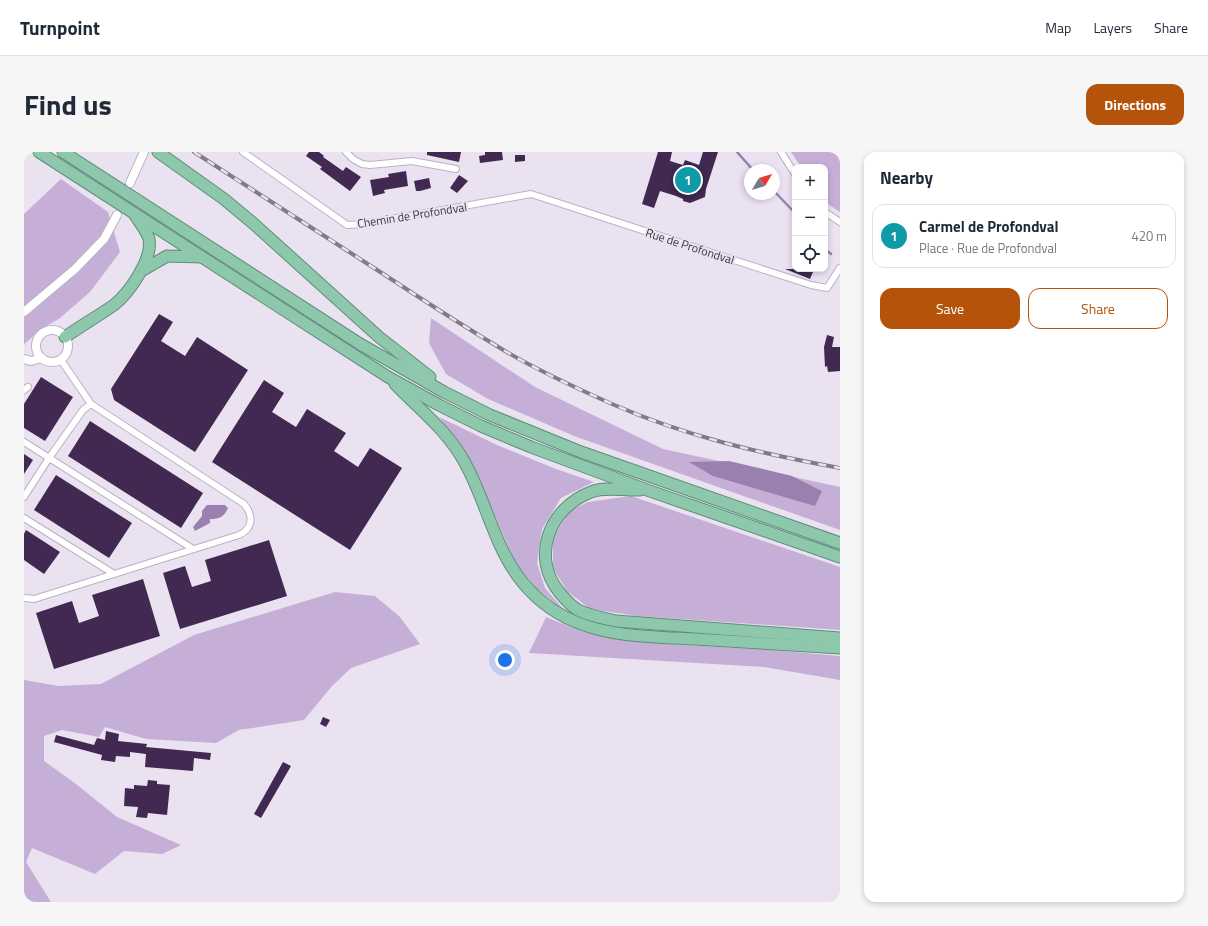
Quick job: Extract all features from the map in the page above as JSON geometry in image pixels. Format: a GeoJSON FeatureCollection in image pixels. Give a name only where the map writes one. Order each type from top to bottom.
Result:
{"type":"FeatureCollection","features":[{"type":"Feature","properties":{"kind":"highway"},"geometry":{"type":"LineString","coordinates":[[39,152],[388,377],[439,405],[481,426],[574,464],[840,557]]}},
{"type":"Feature","properties":{"kind":"highway"},"geometry":{"type":"LineString","coordinates":[[63,152],[360,344],[444,392],[490,415],[581,452],[840,543]]}},
{"type":"Feature","properties":{"kind":"highway"},"geometry":{"type":"LineString","coordinates":[[158,152],[224,199],[254,224],[379,337],[408,361],[430,376],[444,392]]}},
{"type":"Feature","properties":{"kind":"highway"},"geometry":{"type":"LineString","coordinates":[[65,337],[115,304],[141,271],[148,253],[149,239],[134,213]]}},
{"type":"Feature","properties":{"kind":"highway"},"geometry":{"type":"LineString","coordinates":[[141,271],[167,256],[202,257]]}},
{"type":"Feature","properties":{"kind":"highway"},"geometry":{"type":"LineString","coordinates":[[388,377],[408,398],[435,422],[451,441],[465,462],[476,484],[504,553],[517,576],[534,595],[552,610],[576,622],[617,632],[658,637],[840,648]]}},
{"type":"Feature","properties":{"kind":"highway"},"geometry":{"type":"LineString","coordinates":[[647,490],[609,489],[593,491],[578,497],[565,507],[554,520],[548,535],[546,548],[546,560],[549,574],[555,587],[565,599],[577,609],[594,617],[616,621],[840,638]]}},
{"type":"Feature","properties":{"kind":"street"},"geometry":{"type":"LineString","coordinates":[[130,183],[144,152]]}},
{"type":"Feature","properties":{"kind":"street","name":"Chemin de Profondval"},"geometry":{"type":"LineString","coordinates":[[243,152],[347,225],[364,224],[531,194]]}},
{"type":"Feature","properties":{"kind":"street"},"geometry":{"type":"LineString","coordinates":[[346,152],[353,159],[370,166],[412,161],[456,169]]}},
{"type":"Feature","properties":{"kind":"street"},"geometry":{"type":"LineString","coordinates":[[781,152],[792,169]]}},
{"type":"Feature","properties":{"kind":"street","name":"Rue de Profondval"},"geometry":{"type":"LineString","coordinates":[[531,194],[811,285],[827,288],[840,268]]}},
{"type":"Feature","properties":{"kind":"street"},"geometry":{"type":"LineString","coordinates":[[828,214],[840,222]]}},
{"type":"Feature","properties":{"kind":"street"},"geometry":{"type":"LineString","coordinates":[[24,312],[76,270],[104,239],[117,215]]}},
{"type":"Feature","properties":{"kind":"street"},"geometry":{"type":"LineString","coordinates":[[46,331],[57,331],[65,337],[68,351],[62,359],[55,362],[48,362],[38,354],[36,348],[38,338],[46,331]]}},
{"type":"Feature","properties":{"kind":"street"},"geometry":{"type":"LineString","coordinates":[[36,348],[24,358],[31,361],[42,358]]}},
{"type":"Feature","properties":{"kind":"street"},"geometry":{"type":"LineString","coordinates":[[24,598],[34,599],[244,533],[249,526],[251,519],[250,511],[244,504],[91,404],[63,363],[62,359]]}},
{"type":"Feature","properties":{"kind":"street"},"geometry":{"type":"LineString","coordinates":[[24,497],[83,410],[91,404]]}},
{"type":"Feature","properties":{"kind":"street"},"geometry":{"type":"LineString","coordinates":[[24,442],[193,549]]}},
{"type":"Feature","properties":{"kind":"street"},"geometry":{"type":"LineString","coordinates":[[24,518],[114,574]]}},
{"type":"Feature","properties":{"kind":"shaded area"},"geometry":{"type":"Polygon","coordinates":[[[791,152],[840,152],[840,212],[828,204],[828,164],[799,164],[791,152]]]}},
{"type":"Feature","properties":{"kind":"shaded area"},"geometry":{"type":"Polygon","coordinates":[[[61,179],[108,212],[120,252],[90,292],[60,318],[43,328],[24,344],[24,214],[61,179]]]}},
{"type":"Feature","properties":{"kind":"shaded area"},"geometry":{"type":"Polygon","coordinates":[[[431,318],[535,387],[663,449],[840,487],[840,530],[574,436],[488,399],[446,374],[429,343],[431,318]]]}},
{"type":"Feature","properties":{"kind":"shaded area"},"geometry":{"type":"Polygon","coordinates":[[[439,417],[497,445],[556,469],[594,482],[561,498],[542,529],[537,563],[545,588],[565,611],[537,589],[516,564],[477,476],[462,447],[439,417]]]}},
{"type":"Feature","properties":{"kind":"shaded area"},"geometry":{"type":"Polygon","coordinates":[[[729,461],[792,476],[822,491],[815,506],[713,476],[689,462],[729,461]]]}},
{"type":"Feature","properties":{"kind":"shaded area"},"geometry":{"type":"Polygon","coordinates":[[[631,496],[840,567],[840,630],[637,616],[590,609],[567,591],[553,568],[553,537],[571,510],[588,502],[631,496]]]}},
{"type":"Feature","properties":{"kind":"shaded area"},"geometry":{"type":"Polygon","coordinates":[[[207,505],[225,505],[228,508],[225,514],[221,517],[210,519],[210,523],[195,531],[193,527],[202,516],[202,511],[207,505]]]}},
{"type":"Feature","properties":{"kind":"shaded area"},"geometry":{"type":"Polygon","coordinates":[[[335,592],[375,596],[400,617],[420,644],[351,668],[332,686],[304,720],[239,730],[216,743],[146,739],[105,727],[99,737],[62,730],[44,736],[44,761],[76,784],[117,817],[181,845],[162,854],[124,851],[95,874],[32,848],[26,862],[51,902],[24,902],[24,680],[59,686],[101,684],[194,635],[335,592]]]}},
{"type":"Feature","properties":{"kind":"shaded area"},"geometry":{"type":"Polygon","coordinates":[[[546,617],[583,632],[667,644],[771,650],[840,656],[840,680],[764,667],[529,653],[546,617]]]}},
{"type":"Feature","properties":{"kind":"building"},"geometry":{"type":"Polygon","coordinates":[[[309,152],[319,152],[324,156],[323,157],[343,171],[346,167],[361,177],[350,191],[320,169],[322,167],[306,156],[309,152]]]}},
{"type":"Feature","properties":{"kind":"building"},"geometry":{"type":"Polygon","coordinates":[[[427,152],[461,152],[459,162],[427,155],[427,152]]]}},
{"type":"Feature","properties":{"kind":"building"},"geometry":{"type":"Polygon","coordinates":[[[485,152],[502,152],[503,160],[480,163],[479,156],[485,155],[485,152]]]}},
{"type":"Feature","properties":{"kind":"building"},"geometry":{"type":"Polygon","coordinates":[[[658,152],[672,152],[670,161],[683,165],[685,160],[699,165],[703,152],[718,152],[706,189],[705,197],[690,203],[683,201],[683,199],[676,196],[660,191],[654,208],[642,204],[658,152]]]}},
{"type":"Feature","properties":{"kind":"building"},"geometry":{"type":"Polygon","coordinates":[[[515,155],[525,155],[525,161],[515,162],[515,155]]]}},
{"type":"Feature","properties":{"kind":"building"},"geometry":{"type":"Polygon","coordinates":[[[406,171],[408,186],[384,190],[385,193],[373,196],[370,180],[389,177],[388,174],[406,171]]]}},
{"type":"Feature","properties":{"kind":"building"},"geometry":{"type":"Polygon","coordinates":[[[459,175],[468,181],[457,193],[450,188],[459,175]]]}},
{"type":"Feature","properties":{"kind":"building"},"geometry":{"type":"Polygon","coordinates":[[[429,178],[431,188],[416,191],[414,181],[429,178]]]}},
{"type":"Feature","properties":{"kind":"building"},"geometry":{"type":"Polygon","coordinates":[[[792,272],[813,272],[810,279],[792,272]]]}},
{"type":"Feature","properties":{"kind":"building"},"geometry":{"type":"Polygon","coordinates":[[[159,314],[173,322],[161,341],[185,356],[197,337],[248,370],[195,452],[114,400],[111,389],[159,314]]]}},
{"type":"Feature","properties":{"kind":"building"},"geometry":{"type":"Polygon","coordinates":[[[827,335],[834,337],[832,347],[840,347],[840,371],[828,372],[827,366],[825,367],[824,347],[827,335]]]}},
{"type":"Feature","properties":{"kind":"building"},"geometry":{"type":"Polygon","coordinates":[[[41,377],[73,397],[45,441],[24,428],[24,404],[41,377]]]}},
{"type":"Feature","properties":{"kind":"building"},"geometry":{"type":"Polygon","coordinates":[[[264,380],[284,393],[272,412],[296,427],[307,409],[346,433],[334,451],[358,467],[370,448],[402,468],[350,550],[212,462],[264,380]]]}},
{"type":"Feature","properties":{"kind":"building"},"geometry":{"type":"Polygon","coordinates":[[[90,421],[203,493],[181,528],[68,456],[90,421]]]}},
{"type":"Feature","properties":{"kind":"building"},"geometry":{"type":"Polygon","coordinates":[[[24,454],[33,460],[24,474],[24,454]]]}},
{"type":"Feature","properties":{"kind":"building"},"geometry":{"type":"Polygon","coordinates":[[[56,475],[132,523],[109,558],[34,510],[56,475]]]}},
{"type":"Feature","properties":{"kind":"building"},"geometry":{"type":"Polygon","coordinates":[[[26,530],[60,552],[44,574],[24,560],[24,534],[26,530]]]}},
{"type":"Feature","properties":{"kind":"building"},"geometry":{"type":"Polygon","coordinates":[[[269,540],[287,596],[180,629],[163,573],[185,566],[192,587],[211,581],[205,560],[269,540]]]}},
{"type":"Feature","properties":{"kind":"building"},"geometry":{"type":"Polygon","coordinates":[[[143,579],[160,636],[54,669],[36,613],[72,601],[79,623],[99,616],[92,595],[143,579]]]}},
{"type":"Feature","properties":{"kind":"building"},"geometry":{"type":"Polygon","coordinates":[[[323,717],[330,720],[326,727],[320,724],[323,717]]]}},
{"type":"Feature","properties":{"kind":"building"},"geometry":{"type":"Polygon","coordinates":[[[106,731],[119,734],[118,741],[147,744],[146,747],[211,753],[210,760],[194,758],[193,771],[145,767],[146,754],[130,752],[130,757],[116,756],[115,762],[101,760],[102,755],[54,742],[56,735],[94,745],[97,738],[105,740],[106,731]]]}},
{"type":"Feature","properties":{"kind":"building"},"geometry":{"type":"Polygon","coordinates":[[[283,762],[291,766],[261,818],[254,814],[283,762]]]}},
{"type":"Feature","properties":{"kind":"building"},"geometry":{"type":"Polygon","coordinates":[[[148,780],[157,781],[157,784],[170,785],[167,815],[148,813],[147,818],[136,817],[138,807],[124,806],[125,788],[134,789],[134,785],[147,786],[148,780]]]}},
{"type":"Feature","properties":{"kind":"waterway"},"geometry":{"type":"LineString","coordinates":[[737,152],[748,164]]}},
{"type":"Feature","properties":{"kind":"waterway"},"geometry":{"type":"LineString","coordinates":[[780,197],[792,210]]}},
{"type":"Feature","properties":{"kind":"railway"},"geometry":{"type":"LineString","coordinates":[[194,152],[460,324],[505,351],[558,379],[612,404],[667,426],[724,443],[782,457],[840,468]]}},
{"type":"Feature","properties":{"kind":"place","name":"Carmel de Profondval"},"geometry":{"type":"Point","coordinates":[688,180]}}]}
